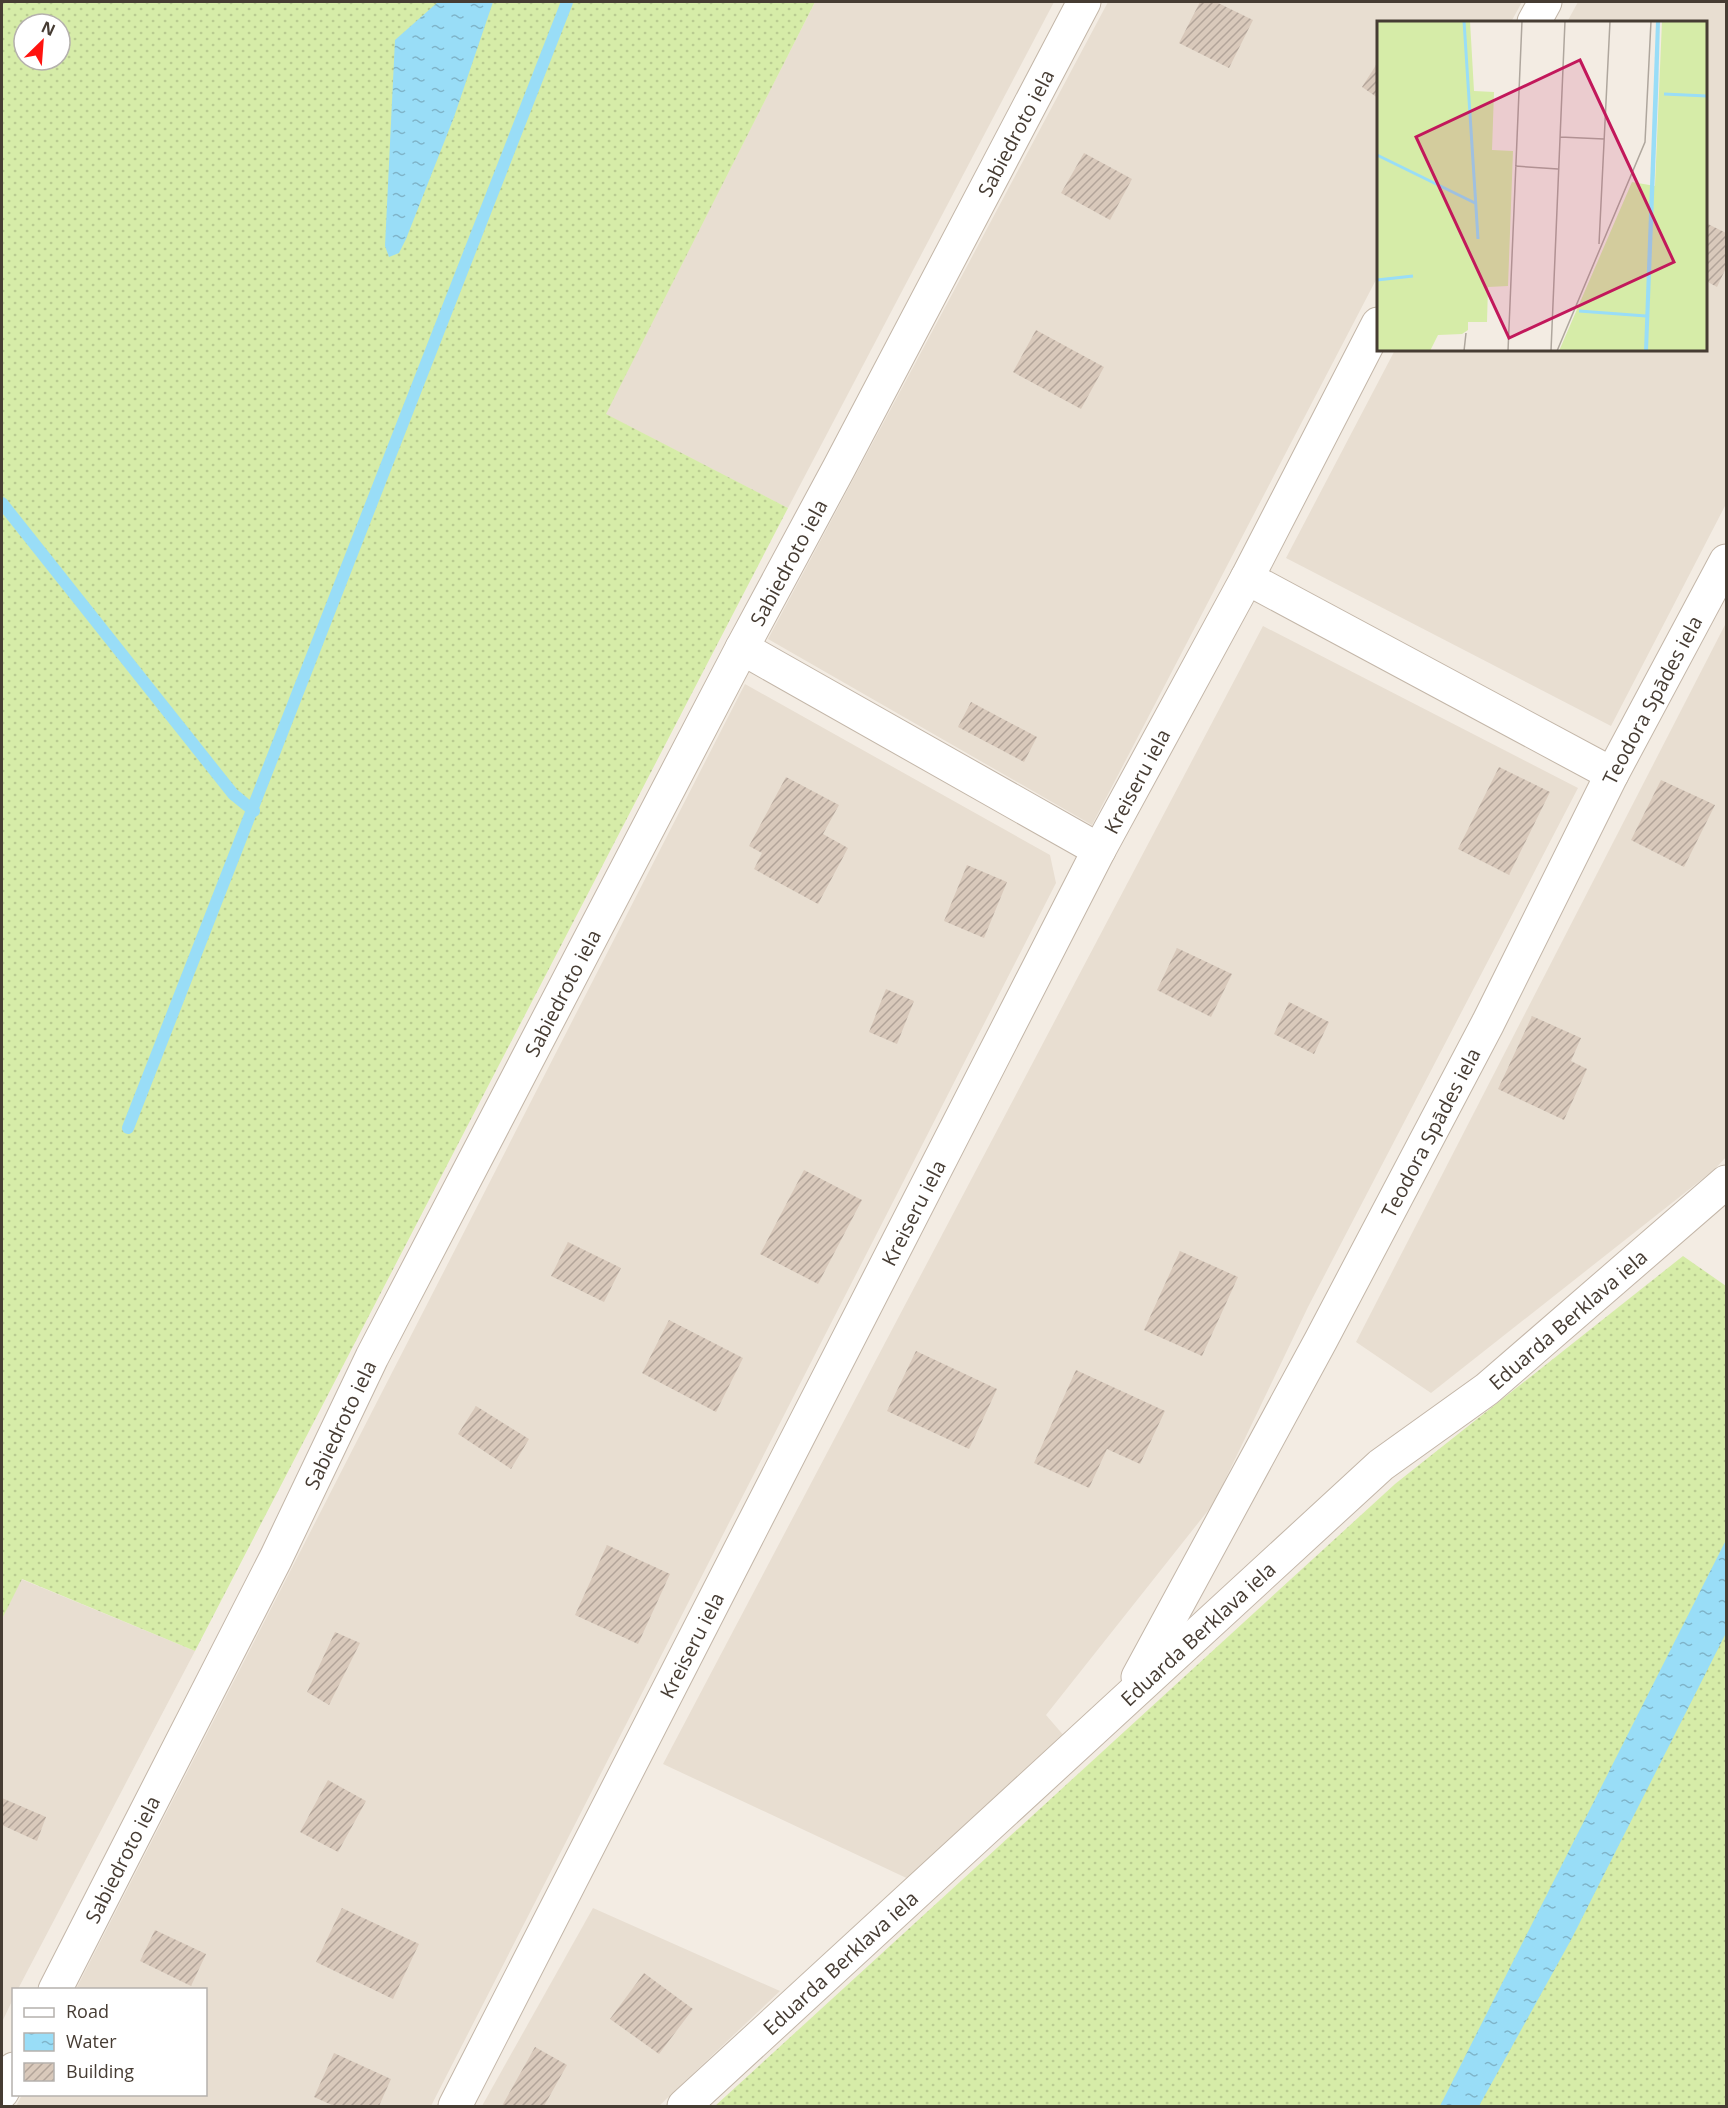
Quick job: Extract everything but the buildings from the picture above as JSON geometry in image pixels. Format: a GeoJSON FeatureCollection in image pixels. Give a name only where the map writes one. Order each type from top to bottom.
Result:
{"type":"FeatureCollection","features":[{"type":"Feature","properties":{"kind":"street","name":"Sabiedroto iela"},"geometry":{"type":"LineString","coordinates":[[56,1988],[276,1558],[372,1357],[742,648],[1084,2]]}},
{"type":"Feature","properties":{"kind":"street"},"geometry":{"type":"LineString","coordinates":[[1535,21],[1545,2]]}},
{"type":"Feature","properties":{"kind":"street","name":"Kreiseru iela"},"geometry":{"type":"LineString","coordinates":[[455,2106],[1099,850],[1247,578],[1377,326]]}},
{"type":"Feature","properties":{"kind":"street","name":"Teodora Spādes iela"},"geometry":{"type":"LineString","coordinates":[[1125,1700],[1321,1340],[1466,1065],[1612,774],[1726,561]]}},
{"type":"Feature","properties":{"kind":"street"},"geometry":{"type":"LineString","coordinates":[[1247,578],[1612,774]]}},
{"type":"Feature","properties":{"kind":"street"},"geometry":{"type":"LineString","coordinates":[[742,648],[1099,850]]}},
{"type":"Feature","properties":{"kind":"street","name":"Eduarda Berklava iela"},"geometry":{"type":"LineString","coordinates":[[684,2106],[1381,1465],[1487,1389],[1726,1182]]}},
{"type":"Feature","properties":{"kind":"street"},"geometry":{"type":"LineString","coordinates":[[2,2092],[12,2073]]}},
{"type":"Feature","properties":{"kind":"shaded area"},"geometry":{"type":"Polygon","coordinates":[[[815,2],[1054,2],[788,508],[605,414],[815,2]]]}},
{"type":"Feature","properties":{"kind":"shaded area"},"geometry":{"type":"Polygon","coordinates":[[[1108,2],[1522,2],[1512,21],[1377,21],[1377,278],[1092,825],[768,639],[1108,2]]]}},
{"type":"Feature","properties":{"kind":"shaded area"},"geometry":{"type":"Polygon","coordinates":[[[1578,2],[1726,2],[1726,504],[1611,726],[1286,558],[1394,351],[1707,351],[1707,21],[1568,21],[1578,2]]]}},
{"type":"Feature","properties":{"kind":"shaded area"},"geometry":{"type":"Polygon","coordinates":[[[1726,623],[1726,1157],[1715,1169],[1431,1393],[1356,1342],[1726,623]]]}},
{"type":"Feature","properties":{"kind":"shaded area"},"geometry":{"type":"Polygon","coordinates":[[[1263,626],[1578,788],[1308,1307],[1214,1503],[1046,1715],[1065,1737],[915,1882],[663,1764],[1263,626]]]}},
{"type":"Feature","properties":{"kind":"shaded area"},"geometry":{"type":"Polygon","coordinates":[[[745,684],[1050,855],[1056,883],[431,2106],[16,2106],[21,2096],[207,2096],[207,1988],[77,1988],[745,684]]]}},
{"type":"Feature","properties":{"kind":"shaded area"},"geometry":{"type":"Polygon","coordinates":[[[21,1579],[195,1651],[19,1988],[12,1988],[12,2001],[2,2022],[2,1619],[21,1579]]]}},
{"type":"Feature","properties":{"kind":"shaded area"},"geometry":{"type":"Polygon","coordinates":[[[593,1908],[780,1991],[659,2106],[482,2106],[593,1908]]]}},
{"type":"Feature","properties":{"kind":"green space"},"geometry":{"type":"Polygon","coordinates":[[[2,2],[815,2],[606,414],[788,508],[195,1651],[22,1579],[2,1619],[2,2]]]}},
{"type":"Feature","properties":{"kind":"green space"},"geometry":{"type":"Polygon","coordinates":[[[1683,1256],[1726,1286],[1726,2106],[715,2106],[1395,1484],[1683,1256]]]}},
{"type":"Feature","properties":{"kind":"water"},"geometry":{"type":"Polygon","coordinates":[[[438,2],[493,2],[454,117],[406,239],[399,253],[389,257],[385,246],[395,40],[438,2]]]}},
{"type":"Feature","properties":{"kind":"water"},"geometry":{"type":"Polygon","coordinates":[[[1726,1540],[1726,1633],[1572,1938],[1479,2106],[1440,2106],[1726,1540]]]}},
{"type":"Feature","properties":{"kind":"waterway"},"geometry":{"type":"LineString","coordinates":[[128,1128],[567,2]]}},
{"type":"Feature","properties":{"kind":"waterway"},"geometry":{"type":"LineString","coordinates":[[2,503],[233,794],[254,811]]}}]}
